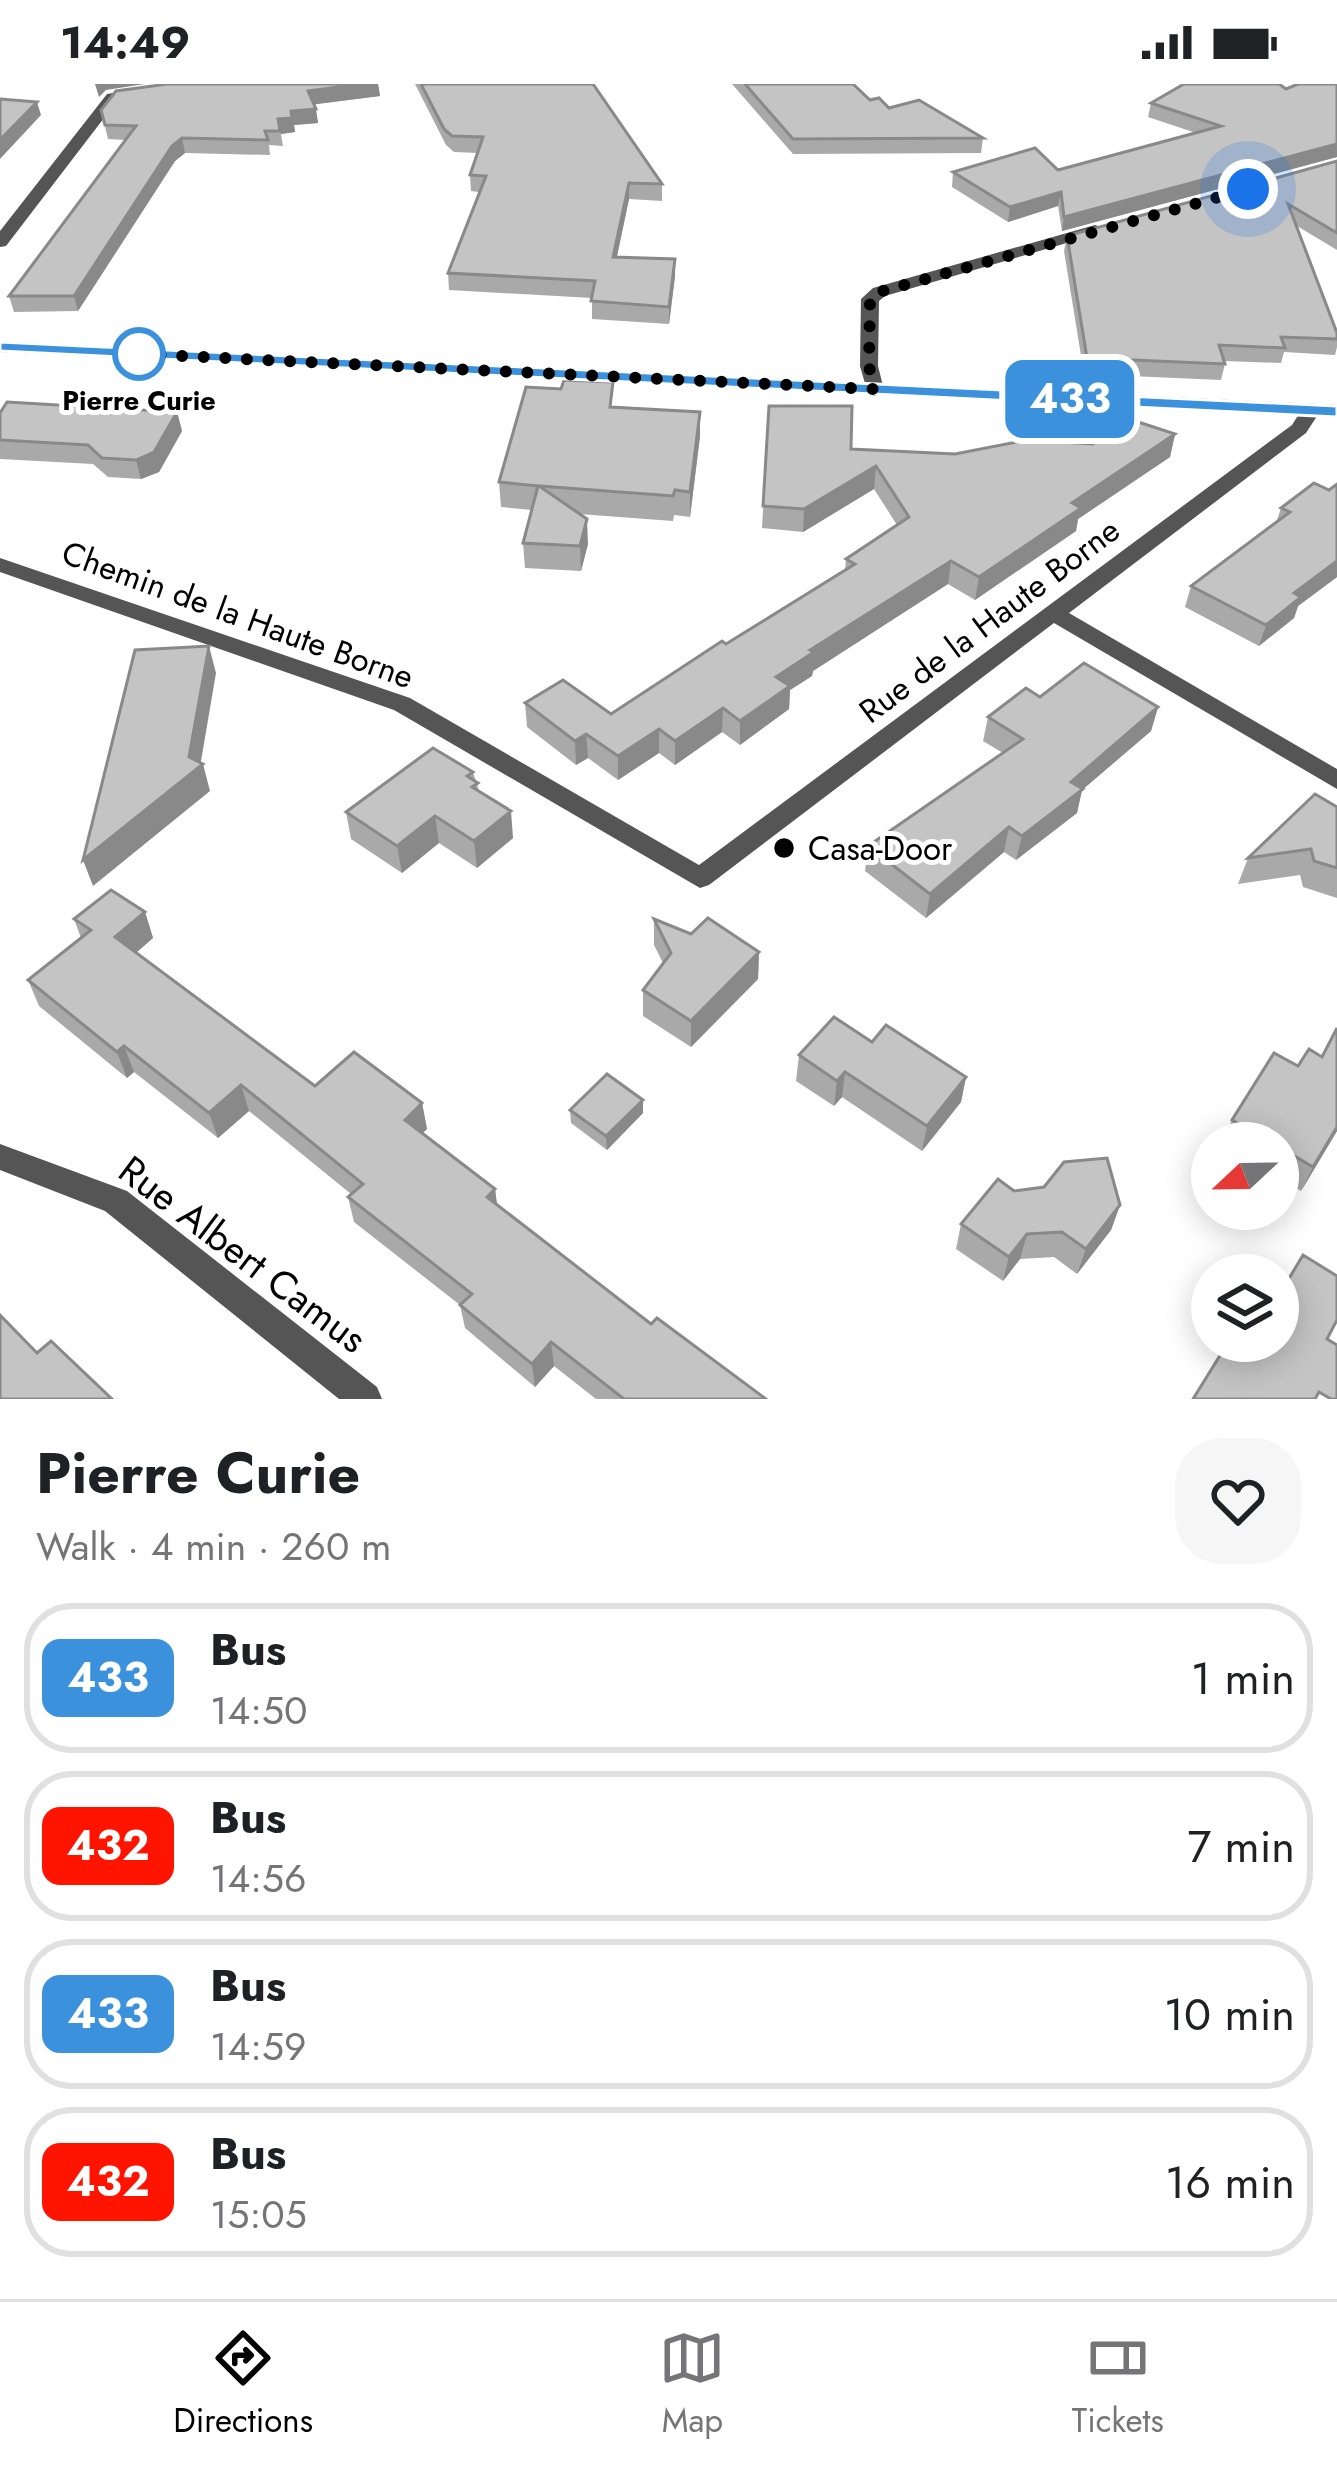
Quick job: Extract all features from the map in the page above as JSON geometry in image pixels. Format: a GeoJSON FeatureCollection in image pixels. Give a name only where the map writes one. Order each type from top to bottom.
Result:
{"type":"FeatureCollection","features":[{"type":"Feature","properties":{"kind":"main road"},"geometry":{"type":"LineString","coordinates":[[0,347],[1337,412]]}},
{"type":"Feature","properties":{"kind":"street"},"geometry":{"type":"LineString","coordinates":[[0,242],[112,98],[149,91]]}},
{"type":"Feature","properties":{"kind":"street"},"geometry":{"type":"LineString","coordinates":[[874,389],[869,366],[870,299],[879,292],[1114,225]]}},
{"type":"Feature","properties":{"kind":"street","name":"Rue de la Haute Borne"},"geometry":{"type":"LineString","coordinates":[[700,878],[1300,429],[1311,410]]}},
{"type":"Feature","properties":{"kind":"street","name":"Chemin de la Haute Borne"},"geometry":{"type":"LineString","coordinates":[[0,565],[402,704],[700,878]]}},
{"type":"Feature","properties":{"kind":"street"},"geometry":{"type":"LineString","coordinates":[[1053,613],[1337,780]]}},
{"type":"Feature","properties":{"kind":"street","name":"Rue Albert Camus"},"geometry":{"type":"LineString","coordinates":[[0,1157],[116,1201],[365,1399]]}},
{"type":"Feature","properties":{"kind":"building"},"geometry":{"type":"Polygon","coordinates":[[[167,84],[361,84],[308,91],[316,109],[291,111],[292,118],[278,119],[280,131],[265,131],[268,140],[182,138],[172,146],[74,296],[9,296],[136,126],[105,125],[101,110],[116,91],[167,84]]]}},
{"type":"Feature","properties":{"kind":"building"},"geometry":{"type":"Polygon","coordinates":[[[421,84],[593,84],[662,184],[629,183],[613,257],[675,259],[669,307],[591,301],[595,281],[448,273],[486,176],[470,175],[483,137],[452,136],[421,84]]]}},
{"type":"Feature","properties":{"kind":"building"},"geometry":{"type":"Polygon","coordinates":[[[745,84],[853,84],[870,100],[879,98],[889,108],[919,100],[983,138],[793,139],[745,84]]]}},
{"type":"Feature","properties":{"kind":"building"},"geometry":{"type":"Polygon","coordinates":[[[1184,84],[1279,84],[1286,89],[1298,84],[1337,84],[1337,144],[1064,217],[1061,192],[1010,207],[953,172],[1035,148],[1058,170],[1221,126],[1151,103],[1184,84]]]}},
{"type":"Feature","properties":{"kind":"building"},"geometry":{"type":"Polygon","coordinates":[[[0,99],[37,102],[0,140],[0,99]]]}},
{"type":"Feature","properties":{"kind":"building"},"geometry":{"type":"Polygon","coordinates":[[[1337,161],[1337,233],[1288,204],[1337,339],[1281,337],[1285,348],[1219,345],[1225,364],[1087,358],[1067,236],[1337,161]]]}},
{"type":"Feature","properties":{"kind":"building"},"geometry":{"type":"Polygon","coordinates":[[[564,380],[613,382],[610,407],[700,412],[690,492],[675,490],[673,496],[539,486],[587,519],[580,546],[523,543],[538,486],[499,482],[526,387],[561,389],[564,380]]]}},
{"type":"Feature","properties":{"kind":"building"},"geometry":{"type":"Polygon","coordinates":[[[7,402],[177,412],[154,452],[136,460],[102,458],[88,445],[0,440],[0,413],[7,402]]]}},
{"type":"Feature","properties":{"kind":"building"},"geometry":{"type":"Polygon","coordinates":[[[769,406],[852,406],[851,449],[955,454],[1027,440],[1093,444],[1117,415],[1175,434],[1072,503],[1081,508],[979,577],[951,561],[810,650],[814,652],[776,677],[790,686],[740,721],[723,708],[675,741],[659,729],[618,756],[586,734],[575,741],[525,703],[563,680],[611,714],[722,641],[726,644],[855,564],[846,559],[909,517],[876,466],[804,509],[763,506],[769,406]]]}},
{"type":"Feature","properties":{"kind":"building"},"geometry":{"type":"Polygon","coordinates":[[[1314,483],[1329,490],[1337,484],[1337,561],[1294,593],[1301,597],[1266,625],[1191,586],[1290,512],[1281,508],[1314,483]]]}},
{"type":"Feature","properties":{"kind":"building"},"geometry":{"type":"Polygon","coordinates":[[[209,646],[189,757],[203,764],[83,860],[135,650],[209,646]]]}},
{"type":"Feature","properties":{"kind":"building"},"geometry":{"type":"Polygon","coordinates":[[[1084,663],[1158,707],[1071,782],[1083,789],[1022,836],[1009,827],[930,894],[868,846],[1023,739],[988,717],[1026,688],[1040,697],[1084,663]]]}},
{"type":"Feature","properties":{"kind":"building"},"geometry":{"type":"Polygon","coordinates":[[[433,748],[473,772],[467,776],[478,783],[472,787],[511,811],[474,841],[435,816],[397,846],[346,812],[433,748]]]}},
{"type":"Feature","properties":{"kind":"building"},"geometry":{"type":"Polygon","coordinates":[[[1315,794],[1337,807],[1337,868],[1314,861],[1311,849],[1248,858],[1315,794]]]}},
{"type":"Feature","properties":{"kind":"building"},"geometry":{"type":"Polygon","coordinates":[[[111,890],[145,912],[115,937],[315,1086],[354,1052],[422,1103],[405,1120],[495,1189],[487,1197],[651,1324],[657,1318],[766,1399],[624,1399],[551,1342],[532,1364],[460,1305],[472,1294],[348,1197],[363,1184],[241,1085],[209,1113],[124,1046],[117,1052],[28,980],[91,930],[74,919],[111,890]]]}},
{"type":"Feature","properties":{"kind":"building"},"geometry":{"type":"Polygon","coordinates":[[[708,918],[759,952],[691,1021],[643,990],[671,953],[654,919],[691,934],[708,918]]]}},
{"type":"Feature","properties":{"kind":"building"},"geometry":{"type":"Polygon","coordinates":[[[834,1017],[872,1042],[886,1025],[966,1077],[927,1126],[845,1072],[837,1081],[799,1055],[834,1017]]]}},
{"type":"Feature","properties":{"kind":"building"},"geometry":{"type":"Polygon","coordinates":[[[1337,1028],[1337,1127],[1313,1167],[1299,1159],[1299,1122],[1232,1120],[1274,1053],[1298,1066],[1309,1049],[1322,1057],[1337,1028]]]}},
{"type":"Feature","properties":{"kind":"building"},"geometry":{"type":"Polygon","coordinates":[[[607,1074],[643,1100],[606,1136],[570,1110],[607,1074]]]}},
{"type":"Feature","properties":{"kind":"building"},"geometry":{"type":"Polygon","coordinates":[[[1107,1158],[1120,1205],[1086,1249],[1062,1232],[1027,1234],[1009,1257],[961,1224],[998,1179],[1014,1191],[1044,1187],[1064,1162],[1107,1158]]]}},
{"type":"Feature","properties":{"kind":"building"},"geometry":{"type":"Polygon","coordinates":[[[1303,1255],[1337,1276],[1337,1320],[1327,1339],[1337,1345],[1337,1399],[1319,1392],[1315,1399],[1193,1399],[1216,1362],[1299,1362],[1299,1262],[1303,1255]]]}},
{"type":"Feature","properties":{"kind":"building"},"geometry":{"type":"Polygon","coordinates":[[[0,1315],[37,1353],[51,1341],[112,1399],[0,1399],[0,1315]]]}},
{"type":"Feature","properties":{"kind":"bus line","name":"433"},"geometry":{"type":"LineString","coordinates":[[0,347],[1337,412]]}},
{"type":"Feature","properties":{"kind":"place","name":"Pierre Curie"},"geometry":{"type":"Point","coordinates":[139,354]}},
{"type":"Feature","properties":{"kind":"place","name":"Casa-Door"},"geometry":{"type":"Point","coordinates":[784,848]}},
{"type":"Feature","properties":{"kind":"route"},"geometry":{"type":"LineString","coordinates":[[139,354],[874,389],[869,366],[870,299],[879,292],[1248,189]]}}]}
